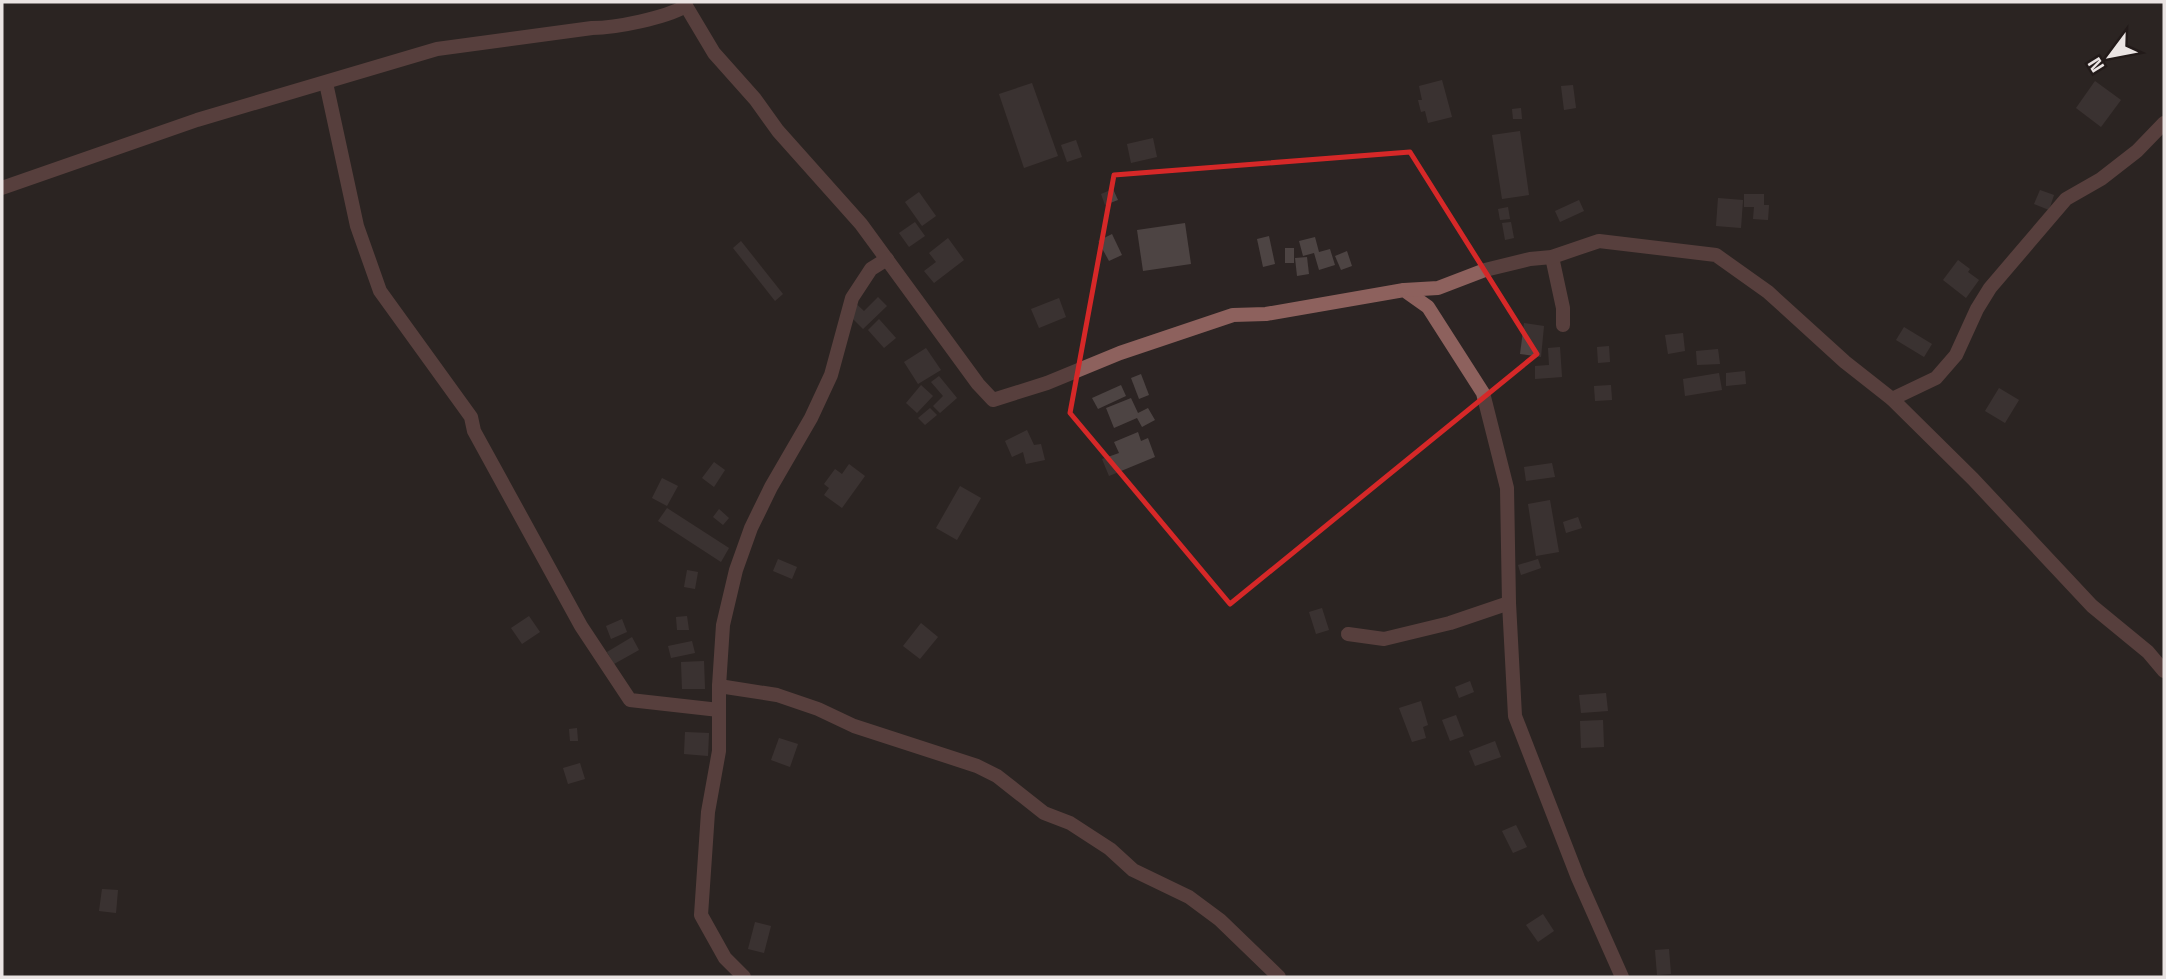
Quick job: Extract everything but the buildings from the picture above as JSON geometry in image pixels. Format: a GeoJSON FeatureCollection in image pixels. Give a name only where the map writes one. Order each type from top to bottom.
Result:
{"type":"FeatureCollection","features":[{"type":"Feature","properties":{"kind":"street"},"geometry":{"type":"LineString","coordinates":[[2,188],[197,120],[437,49],[592,28],[613,28],[664,15],[685,4],[714,53],[755,99],[778,131],[861,224],[978,384],[993,400],[1048,383],[1120,353],[1233,315],[1266,314],[1404,290],[1438,288],[1485,270],[1530,259],[1552,257],[1599,241],[1716,255],[1768,292],[1845,362],[1892,399],[1973,479],[2092,606],[2148,653],[2164,671]]}},
{"type":"Feature","properties":{"kind":"street"},"geometry":{"type":"LineString","coordinates":[[326,83],[357,226],[380,291],[471,417],[474,431],[581,626],[630,700],[719,710]]}},
{"type":"Feature","properties":{"kind":"street"},"geometry":{"type":"LineString","coordinates":[[1892,399],[1936,378],[1956,355],[1977,309],[1990,289],[2066,199],[2101,179],[2128,158],[2164,122]]}},
{"type":"Feature","properties":{"kind":"street"},"geometry":{"type":"LineString","coordinates":[[1552,257],[1563,308],[1563,325]]}},
{"type":"Feature","properties":{"kind":"street"},"geometry":{"type":"LineString","coordinates":[[744,977],[725,958],[701,915],[708,812],[719,751],[723,625],[736,570],[751,528],[811,418],[831,375],[852,298],[871,269],[887,259]]}},
{"type":"Feature","properties":{"kind":"street"},"geometry":{"type":"LineString","coordinates":[[1404,290],[1428,307],[1482,393],[1507,488],[1516,716],[1578,878],[1622,977]]}},
{"type":"Feature","properties":{"kind":"street"},"geometry":{"type":"LineString","coordinates":[[1348,634],[1384,639],[1450,623],[1510,603]]}},
{"type":"Feature","properties":{"kind":"street"},"geometry":{"type":"LineString","coordinates":[[719,686],[777,695],[818,709],[854,726],[977,766],[997,776],[1044,813],[1070,824],[1110,849],[1133,870],[1189,897],[1220,920],[1279,977]]}},
{"type":"Feature","properties":{"kind":"highlighted area"},"geometry":{"type":"Polygon","coordinates":[[[1410,152],[1537,354],[1230,604],[1070,413],[1114,175],[1410,152]]]}}]}
